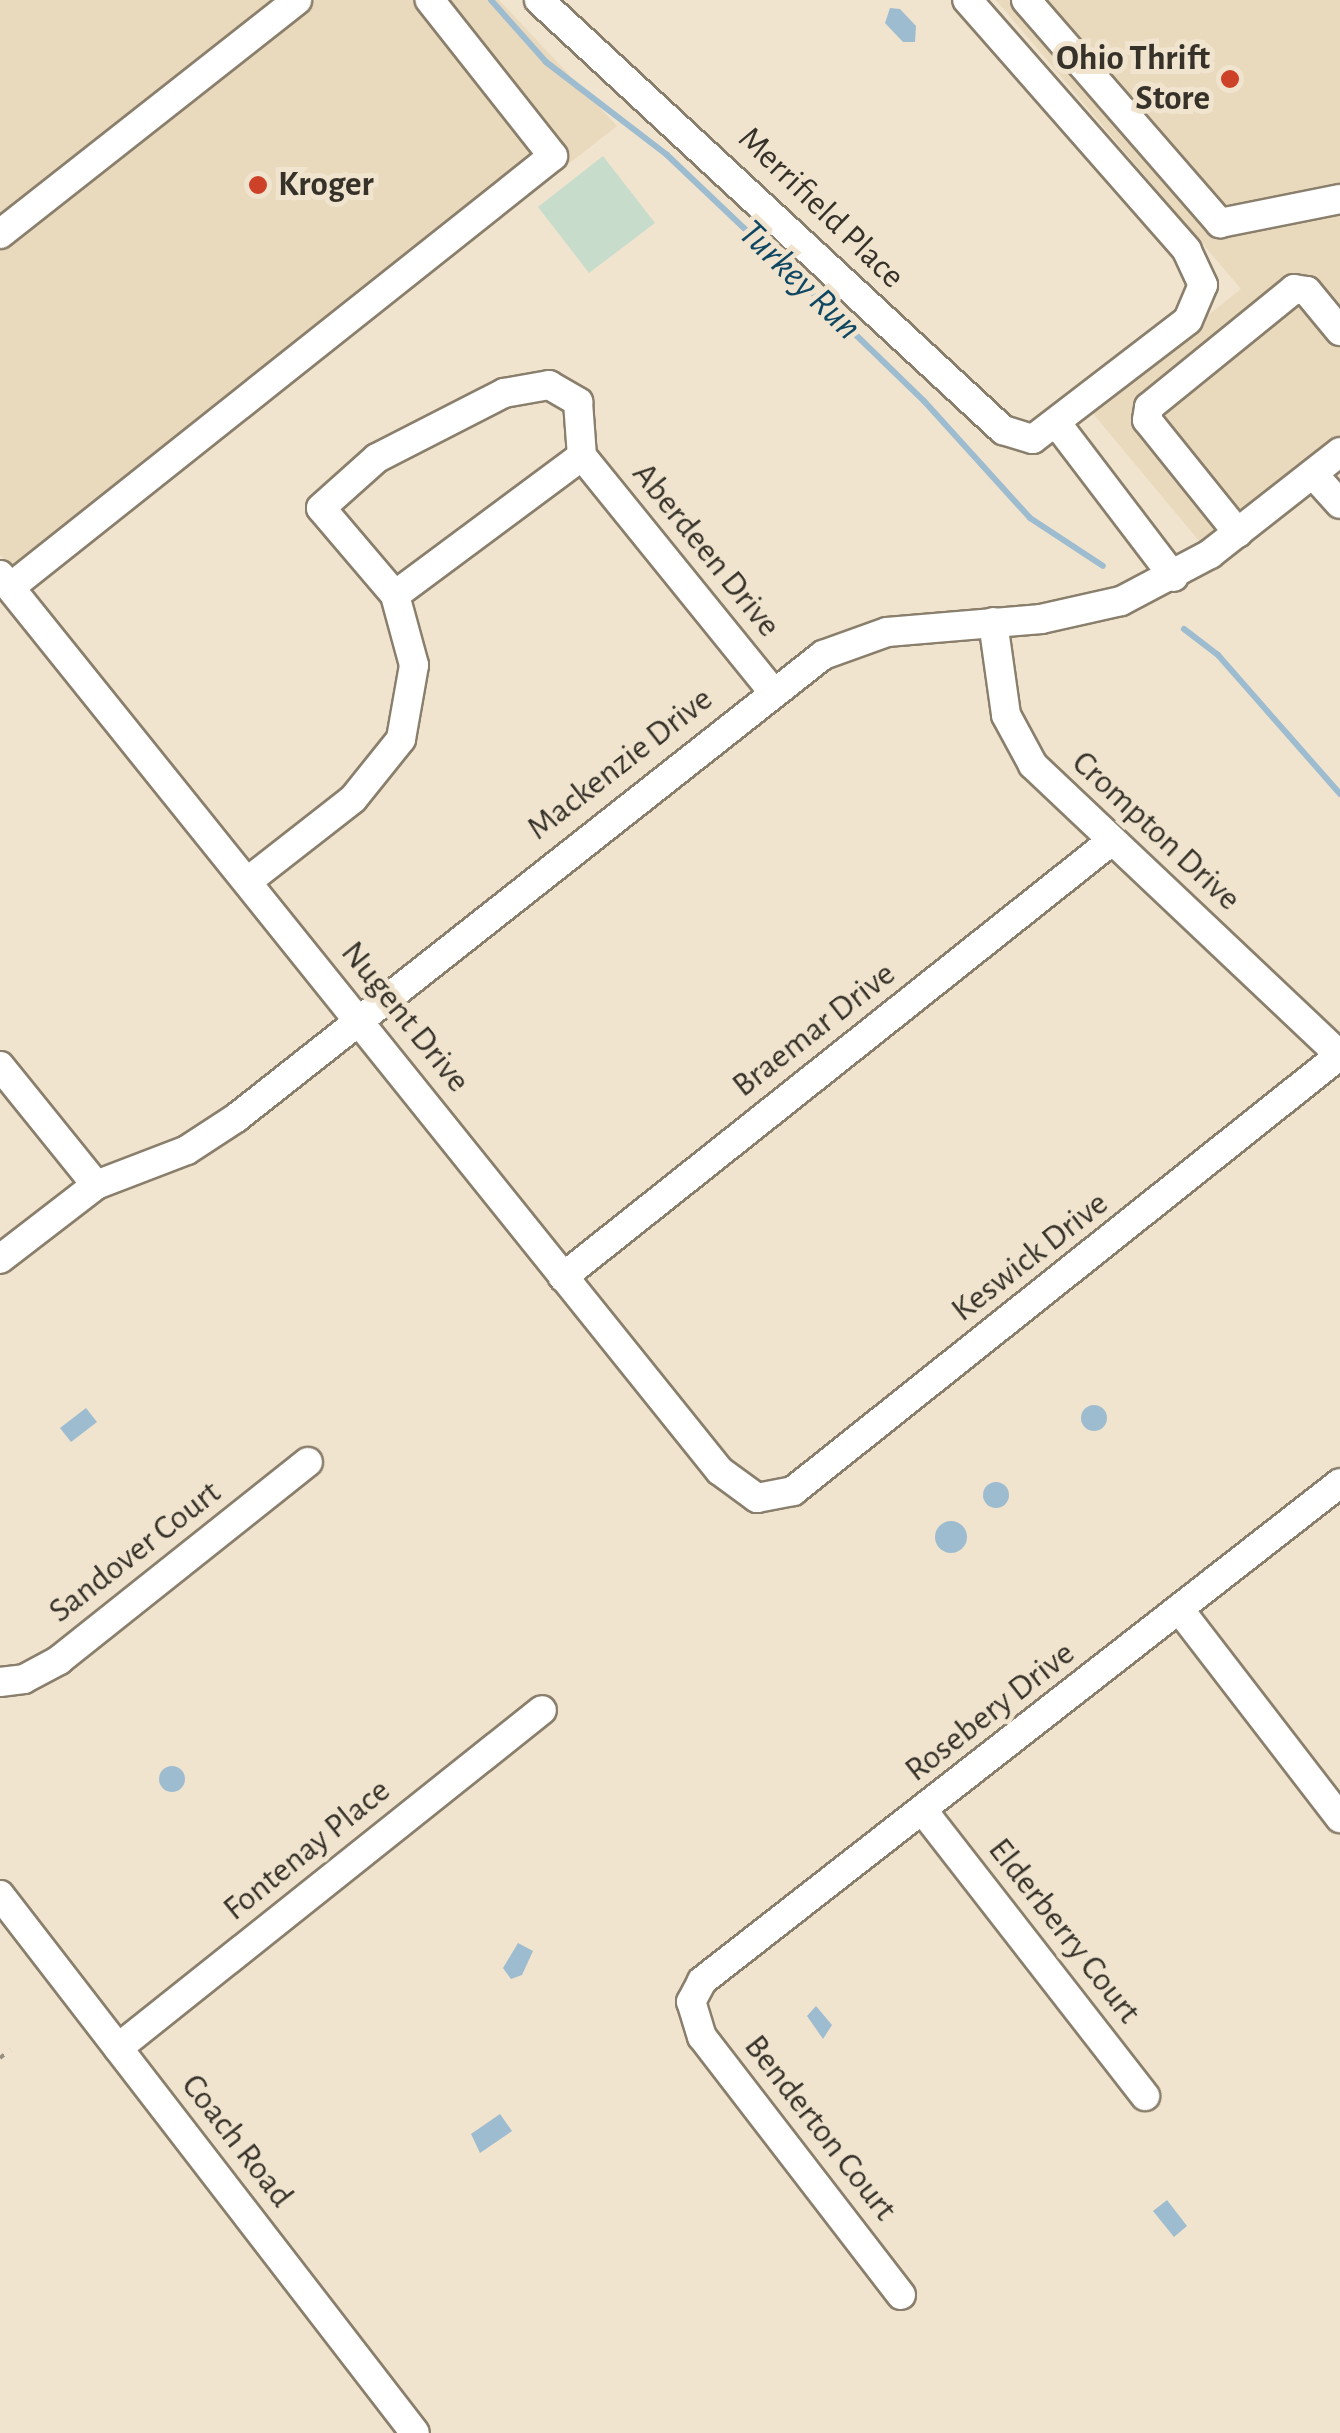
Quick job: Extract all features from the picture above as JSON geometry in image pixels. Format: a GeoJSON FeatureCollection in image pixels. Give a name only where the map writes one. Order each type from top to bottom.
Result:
{"type":"FeatureCollection","features":[{"type":"Feature","properties":{"kind":"street"},"geometry":{"type":"LineString","coordinates":[[0,234],[297,0]]}},
{"type":"Feature","properties":{"kind":"street"},"geometry":{"type":"LineString","coordinates":[[6,581],[553,156],[430,0]]}},
{"type":"Feature","properties":{"kind":"street","name":"Merrifield Place"},"geometry":{"type":"LineString","coordinates":[[540,0],[1003,430],[1034,439],[1058,425],[1188,320],[1201,298],[1200,272],[966,0]]}},
{"type":"Feature","properties":{"kind":"street"},"geometry":{"type":"LineString","coordinates":[[1026,0],[1220,222],[1340,199]]}},
{"type":"Feature","properties":{"kind":"street"},"geometry":{"type":"LineString","coordinates":[[1238,533],[1148,420],[1148,406],[1294,289],[1307,291],[1340,332]]}},
{"type":"Feature","properties":{"kind":"street","name":"Aberdeen Drive"},"geometry":{"type":"LineString","coordinates":[[248,881],[353,800],[401,739],[414,665],[395,595],[321,508],[377,458],[504,394],[550,385],[578,402],[585,425],[582,456],[772,692]]}},
{"type":"Feature","properties":{"kind":"street"},"geometry":{"type":"LineString","coordinates":[[1058,425],[1174,577]]}},
{"type":"Feature","properties":{"kind":"street","name":"Mackenzie Drive"},"geometry":{"type":"LineString","coordinates":[[0,1259],[96,1186],[213,1134],[823,655],[866,637],[1104,607],[1174,577],[1238,533],[1340,452]]}},
{"type":"Feature","properties":{"kind":"street","name":"Aberdeen Drive"},"geometry":{"type":"LineString","coordinates":[[395,595],[582,456]]}},
{"type":"Feature","properties":{"kind":"street"},"geometry":{"type":"LineString","coordinates":[[1313,474],[1340,504]]}},
{"type":"Feature","properties":{"kind":"street","name":"Nugent Drive"},"geometry":{"type":"LineString","coordinates":[[6,581],[720,1471],[757,1498]]}},
{"type":"Feature","properties":{"kind":"street","name":"Crompton Drive"},"geometry":{"type":"LineString","coordinates":[[993,622],[1014,738],[1048,783],[1340,1055]]}},
{"type":"Feature","properties":{"kind":"street","name":"Braemar Drive"},"geometry":{"type":"LineString","coordinates":[[564,1277],[1110,842]]}},
{"type":"Feature","properties":{"kind":"street","name":"Keswick Drive"},"geometry":{"type":"LineString","coordinates":[[757,1498],[793,1491],[1340,1055]]}},
{"type":"Feature","properties":{"kind":"street"},"geometry":{"type":"LineString","coordinates":[[0,1066],[96,1186]]}},
{"type":"Feature","properties":{"kind":"street","name":"Sandover Court"},"geometry":{"type":"LineString","coordinates":[[0,1682],[24,1679],[59,1660],[308,1462]]}},
{"type":"Feature","properties":{"kind":"street","name":"Rosebery Drive"},"geometry":{"type":"LineString","coordinates":[[690,2002],[720,1966],[924,1812],[1340,1482]]}},
{"type":"Feature","properties":{"kind":"street"},"geometry":{"type":"LineString","coordinates":[[1179,1609],[1340,1818]]}},
{"type":"Feature","properties":{"kind":"street","name":"Fontenay Place"},"geometry":{"type":"LineString","coordinates":[[118,2048],[542,1710]]}},
{"type":"Feature","properties":{"kind":"street","name":"Elderberry Court"},"geometry":{"type":"LineString","coordinates":[[924,1812],[1145,2096]]}},
{"type":"Feature","properties":{"kind":"street","name":"Coach Road"},"geometry":{"type":"LineString","coordinates":[[0,1895],[415,2433]]}},
{"type":"Feature","properties":{"kind":"street","name":"Benderton Court"},"geometry":{"type":"LineString","coordinates":[[690,2002],[702,2037],[901,2296]]}},
{"type":"Feature","properties":{"kind":"path"},"geometry":{"type":"LineString","coordinates":[[0,2058],[10,2050]]}},
{"type":"Feature","properties":{"kind":"shaded area"},"geometry":{"type":"Polygon","coordinates":[[[0,0],[499,0],[617,126],[29,584],[0,555],[0,0]]]}},
{"type":"Feature","properties":{"kind":"shaded area"},"geometry":{"type":"Polygon","coordinates":[[[996,0],[1340,0],[1340,452],[1210,554],[1090,410],[1241,289],[996,0]]]}},
{"type":"Feature","properties":{"kind":"green space"},"geometry":{"type":"Polygon","coordinates":[[[603,156],[655,223],[589,273],[538,207],[603,156]]]}},
{"type":"Feature","properties":{"kind":"water"},"geometry":{"type":"Polygon","coordinates":[[[890,8],[900,9],[916,26],[915,42],[903,42],[885,23],[890,8]]]}},
{"type":"Feature","properties":{"kind":"water"},"geometry":{"type":"Polygon","coordinates":[[[1094,1405],[1103,1409],[1107,1418],[1103,1427],[1094,1431],[1085,1427],[1081,1418],[1085,1409],[1094,1405]]]}},
{"type":"Feature","properties":{"kind":"water"},"geometry":{"type":"Polygon","coordinates":[[[86,1408],[97,1422],[71,1442],[60,1428],[86,1408]]]}},
{"type":"Feature","properties":{"kind":"water"},"geometry":{"type":"Polygon","coordinates":[[[996,1482],[1005,1486],[1009,1495],[1005,1504],[996,1508],[987,1504],[983,1495],[987,1486],[996,1482]]]}},
{"type":"Feature","properties":{"kind":"water"},"geometry":{"type":"Polygon","coordinates":[[[951,1521],[963,1525],[967,1537],[963,1549],[951,1553],[939,1549],[935,1537],[939,1525],[951,1521]]]}},
{"type":"Feature","properties":{"kind":"water"},"geometry":{"type":"Polygon","coordinates":[[[172,1766],[181,1770],[185,1779],[181,1788],[172,1792],[163,1788],[159,1779],[163,1770],[172,1766]]]}},
{"type":"Feature","properties":{"kind":"water"},"geometry":{"type":"Polygon","coordinates":[[[518,1943],[533,1951],[522,1975],[511,1979],[503,1968],[518,1943]]]}},
{"type":"Feature","properties":{"kind":"water"},"geometry":{"type":"Polygon","coordinates":[[[816,2006],[832,2025],[823,2039],[807,2016],[816,2006]]]}},
{"type":"Feature","properties":{"kind":"water"},"geometry":{"type":"Polygon","coordinates":[[[500,2114],[512,2131],[480,2153],[471,2134],[500,2114]]]}},
{"type":"Feature","properties":{"kind":"water"},"geometry":{"type":"Polygon","coordinates":[[[1167,2200],[1187,2226],[1174,2237],[1153,2211],[1167,2200]]]}},
{"type":"Feature","properties":{"kind":"waterway","name":"Turkey Run"},"geometry":{"type":"LineString","coordinates":[[491,0],[546,62],[667,155],[825,305],[924,401],[1030,518],[1103,566]]}},
{"type":"Feature","properties":{"kind":"waterway","name":"Turkey Run"},"geometry":{"type":"LineString","coordinates":[[1184,629],[1218,655],[1340,794]]}},
{"type":"Feature","properties":{"kind":"place","name":"Ohio Thrift Store"},"geometry":{"type":"Point","coordinates":[1230,79]}},
{"type":"Feature","properties":{"kind":"place","name":"Kroger"},"geometry":{"type":"Point","coordinates":[258,185]}}]}
